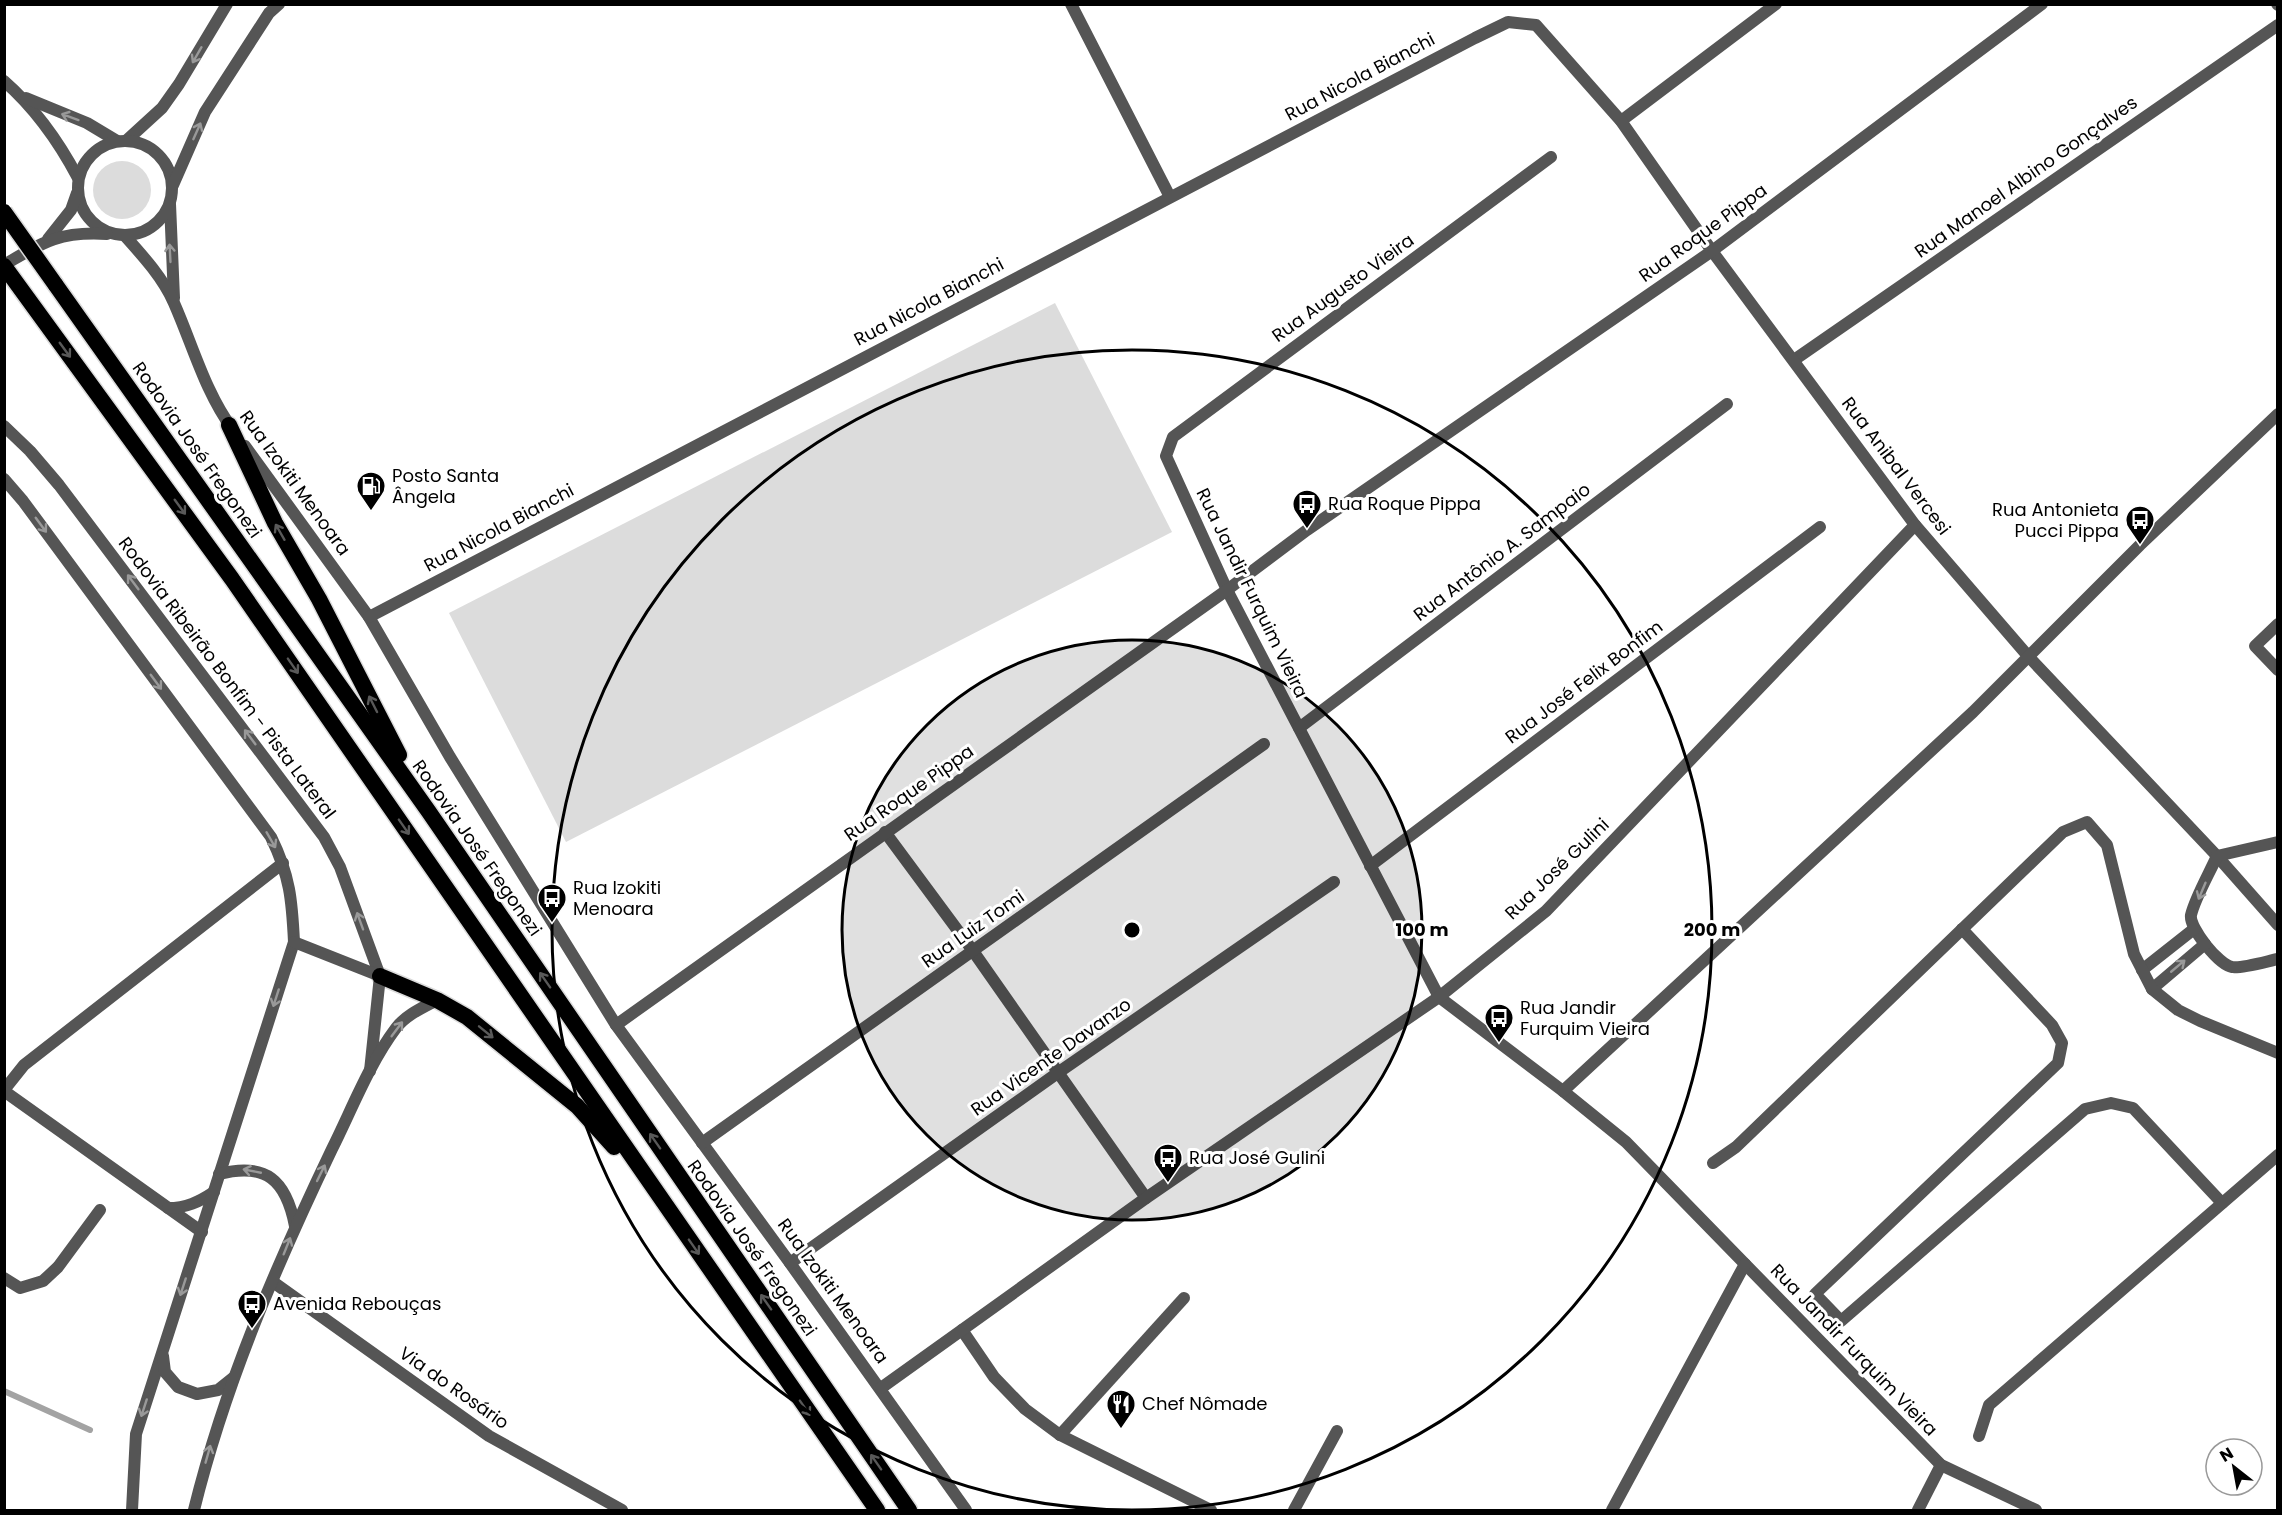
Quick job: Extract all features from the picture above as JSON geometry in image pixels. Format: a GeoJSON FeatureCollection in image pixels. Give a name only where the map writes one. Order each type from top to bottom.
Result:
{"type":"FeatureCollection","features":[{"type":"Feature","properties":{"kind":"highway","name":"Rodovia José Fregonezi"},"geometry":{"type":"LineString","coordinates":[[4,212],[429,812],[909,1510]]}},
{"type":"Feature","properties":{"kind":"highway"},"geometry":{"type":"LineString","coordinates":[[4,266],[239,589],[877,1510]]}},
{"type":"Feature","properties":{"kind":"highway"},"geometry":{"type":"LineString","coordinates":[[229,425],[275,523],[319,599],[429,812]]}},
{"type":"Feature","properties":{"kind":"highway"},"geometry":{"type":"LineString","coordinates":[[380,976],[437,1000],[467,1017],[577,1106],[661,1199]]}},
{"type":"Feature","properties":{"kind":"street"},"geometry":{"type":"LineString","coordinates":[[46,241],[71,210],[77,192],[78,178],[85,161],[99,147],[122,140],[162,108],[227,4]]}},
{"type":"Feature","properties":{"kind":"street"},"geometry":{"type":"LineString","coordinates":[[4,266],[46,241],[68,234],[119,235],[144,232],[160,220],[170,204],[173,185],[205,112],[269,13],[279,4]]}},
{"type":"Feature","properties":{"kind":"street"},"geometry":{"type":"LineString","coordinates":[[1071,4],[1170,197]]}},
{"type":"Feature","properties":{"kind":"street"},"geometry":{"type":"LineString","coordinates":[[1621,121],[1776,4]]}},
{"type":"Feature","properties":{"kind":"street","name":"Rua Roque Pippa"},"geometry":{"type":"LineString","coordinates":[[616,1025],[1227,590],[1307,530],[1712,250],[2043,4]]}},
{"type":"Feature","properties":{"kind":"street","name":"Rua Nicola Bianchi"},"geometry":{"type":"LineString","coordinates":[[369,616],[1508,22]]}},
{"type":"Feature","properties":{"kind":"street","name":"Rua Anibal Vercesi"},"geometry":{"type":"LineString","coordinates":[[1508,22],[1536,25],[1621,121],[1712,250],[1915,525],[2028,656],[2217,856],[2277,926]]}},
{"type":"Feature","properties":{"kind":"street","name":"Rua Manoel Albino Gonçalves"},"geometry":{"type":"LineString","coordinates":[[1794,360],[2277,25]]}},
{"type":"Feature","properties":{"kind":"street"},"geometry":{"type":"LineString","coordinates":[[4,81],[21,95],[63,150],[78,178]]}},
{"type":"Feature","properties":{"kind":"street"},"geometry":{"type":"LineString","coordinates":[[21,95],[122,140],[144,144],[159,153],[169,168],[173,185]]}},
{"type":"Feature","properties":{"kind":"street","name":"Rua Augusto Vieira"},"geometry":{"type":"LineString","coordinates":[[1166,456],[1173,437],[1551,157]]}},
{"type":"Feature","properties":{"kind":"street"},"geometry":{"type":"LineString","coordinates":[[77,192],[82,211],[95,226],[119,235]]}},
{"type":"Feature","properties":{"kind":"street","name":"Rua Izokiti Menoara"},"geometry":{"type":"LineString","coordinates":[[170,204],[174,302]]}},
{"type":"Feature","properties":{"kind":"street","name":"Rua Izokiti Menoara"},"geometry":{"type":"LineString","coordinates":[[119,235],[160,279],[174,302],[190,347],[229,425],[369,616],[450,757],[616,1025],[881,1388],[966,1510]]}},
{"type":"Feature","properties":{"kind":"street","name":"Rua Antônio A. Sampaio"},"geometry":{"type":"LineString","coordinates":[[1299,728],[1728,404]]}},
{"type":"Feature","properties":{"kind":"street"},"geometry":{"type":"LineString","coordinates":[[1563,1090],[1973,712],[2140,545],[2277,414]]}},
{"type":"Feature","properties":{"kind":"street","name":"Rodovia Ribeirão Bonfim - Pista Lateral"},"geometry":{"type":"LineString","coordinates":[[4,426],[30,451],[59,485],[324,837],[340,867],[380,976]]}},
{"type":"Feature","properties":{"kind":"street","name":"Rua Jandir Furquim Vieira"},"geometry":{"type":"LineString","coordinates":[[1166,456],[1227,590],[1439,997],[1563,1090],[1626,1142],[1941,1465]]}},
{"type":"Feature","properties":{"kind":"street"},"geometry":{"type":"LineString","coordinates":[[4,479],[23,501],[271,837],[284,863],[292,899],[294,942],[136,1434],[132,1510]]}},
{"type":"Feature","properties":{"kind":"street","name":"Rua José Gulini"},"geometry":{"type":"LineString","coordinates":[[881,1388],[1146,1198],[1439,997],[1546,911],[1915,525]]}},
{"type":"Feature","properties":{"kind":"street","name":"Rua José Felix Bonfim"},"geometry":{"type":"LineString","coordinates":[[1370,866],[1820,527]]}},
{"type":"Feature","properties":{"kind":"street"},"geometry":{"type":"LineString","coordinates":[[2277,624],[2255,646],[2277,670]]}},
{"type":"Feature","properties":{"kind":"street","name":"Rua Luiz Tomi"},"geometry":{"type":"LineString","coordinates":[[702,1143],[1264,744]]}},
{"type":"Feature","properties":{"kind":"street"},"geometry":{"type":"LineString","coordinates":[[1713,1163],[1736,1147],[2063,832],[2087,822],[2107,845],[2134,954],[2152,989],[2178,1010],[2277,1053]]}},
{"type":"Feature","properties":{"kind":"street"},"geometry":{"type":"LineString","coordinates":[[885,832],[973,951],[1146,1198]]}},
{"type":"Feature","properties":{"kind":"street"},"geometry":{"type":"LineString","coordinates":[[2277,842],[2217,856],[2191,917],[2194,929],[2205,944],[2220,961],[2232,967],[2277,959]]}},
{"type":"Feature","properties":{"kind":"street"},"geometry":{"type":"LineString","coordinates":[[202,1232],[4,1090],[24,1065],[284,863]]}},
{"type":"Feature","properties":{"kind":"street","name":"Rua Vicente Davanzo"},"geometry":{"type":"LineString","coordinates":[[790,1263],[1059,1072],[1334,882]]}},
{"type":"Feature","properties":{"kind":"street"},"geometry":{"type":"LineString","coordinates":[[1962,929],[2052,1025],[2062,1043],[2058,1063],[1815,1294],[1841,1321],[2085,1109],[2111,1103],[2133,1108],[2222,1203]]}},
{"type":"Feature","properties":{"kind":"street"},"geometry":{"type":"LineString","coordinates":[[2142,970],[2194,929]]}},
{"type":"Feature","properties":{"kind":"street"},"geometry":{"type":"LineString","coordinates":[[294,942],[380,976],[370,1071]]}},
{"type":"Feature","properties":{"kind":"street"},"geometry":{"type":"LineString","coordinates":[[2152,989],[2205,944]]}},
{"type":"Feature","properties":{"kind":"street"},"geometry":{"type":"LineString","coordinates":[[194,1510],[208,1453],[233,1377],[295,1226],[370,1071],[396,1028],[404,1019],[437,1000]]}},
{"type":"Feature","properties":{"kind":"street"},"geometry":{"type":"LineString","coordinates":[[1979,1436],[1989,1405],[2277,1155]]}},
{"type":"Feature","properties":{"kind":"street"},"geometry":{"type":"LineString","coordinates":[[219,1174],[240,1169],[262,1173],[280,1185],[291,1204],[295,1226]]}},
{"type":"Feature","properties":{"kind":"street"},"geometry":{"type":"LineString","coordinates":[[168,1208],[182,1208],[198,1202],[213,1192]]}},
{"type":"Feature","properties":{"kind":"street"},"geometry":{"type":"LineString","coordinates":[[4,1278],[20,1288],[43,1281],[58,1267],[100,1210]]}},
{"type":"Feature","properties":{"kind":"street"},"geometry":{"type":"LineString","coordinates":[[1612,1510],[1744,1264]]}},
{"type":"Feature","properties":{"kind":"street","name":"Via do Rosário"},"geometry":{"type":"LineString","coordinates":[[273,1282],[489,1436],[622,1510]]}},
{"type":"Feature","properties":{"kind":"street"},"geometry":{"type":"LineString","coordinates":[[1060,1435],[1184,1298]]}},
{"type":"Feature","properties":{"kind":"street"},"geometry":{"type":"LineString","coordinates":[[962,1330],[994,1377],[1024,1409],[1060,1435],[1211,1510]]}},
{"type":"Feature","properties":{"kind":"street"},"geometry":{"type":"LineString","coordinates":[[162,1352],[165,1372],[178,1387],[197,1394],[218,1390],[233,1377]]}},
{"type":"Feature","properties":{"kind":"street"},"geometry":{"type":"LineString","coordinates":[[1294,1510],[1337,1431]]}},
{"type":"Feature","properties":{"kind":"street"},"geometry":{"type":"LineString","coordinates":[[1918,1510],[1941,1465],[2036,1510]]}},
{"type":"Feature","properties":{"kind":"shaded area"},"geometry":{"type":"Polygon","coordinates":[[[116,161],[128,161],[143,169],[151,184],[151,196],[143,211],[128,219],[116,219],[101,211],[93,196],[93,184],[101,169],[116,161]]]}},
{"type":"Feature","properties":{"kind":"shaded area"},"geometry":{"type":"Polygon","coordinates":[[[1055,303],[1172,532],[566,842],[449,613],[1055,303]]]}},
{"type":"Feature","properties":{"kind":"waterway"},"geometry":{"type":"LineString","coordinates":[[4,1391],[90,1430]]}},
{"type":"Feature","properties":{"kind":"place","name":"Posto Santa Ângela"},"geometry":{"type":"Point","coordinates":[371,512]}},
{"type":"Feature","properties":{"kind":"place","name":"Rua Roque Pippa"},"geometry":{"type":"Point","coordinates":[1307,530]}},
{"type":"Feature","properties":{"kind":"place","name":"Rua Antonieta Pucci Pippa"},"geometry":{"type":"Point","coordinates":[2140,546]}},
{"type":"Feature","properties":{"kind":"place","name":"Rua Izokiti Menoara"},"geometry":{"type":"Point","coordinates":[552,924]}},
{"type":"Feature","properties":{"kind":"place","name":"Rua Jandir Furquim Vieira"},"geometry":{"type":"Point","coordinates":[1499,1044]}},
{"type":"Feature","properties":{"kind":"place","name":"Rua José Gulini"},"geometry":{"type":"Point","coordinates":[1168,1184]}},
{"type":"Feature","properties":{"kind":"place","name":"Avenida Rebouças"},"geometry":{"type":"Point","coordinates":[252,1330]}},
{"type":"Feature","properties":{"kind":"place","name":"Chef Nômade"},"geometry":{"type":"Point","coordinates":[1121,1430]}}]}
